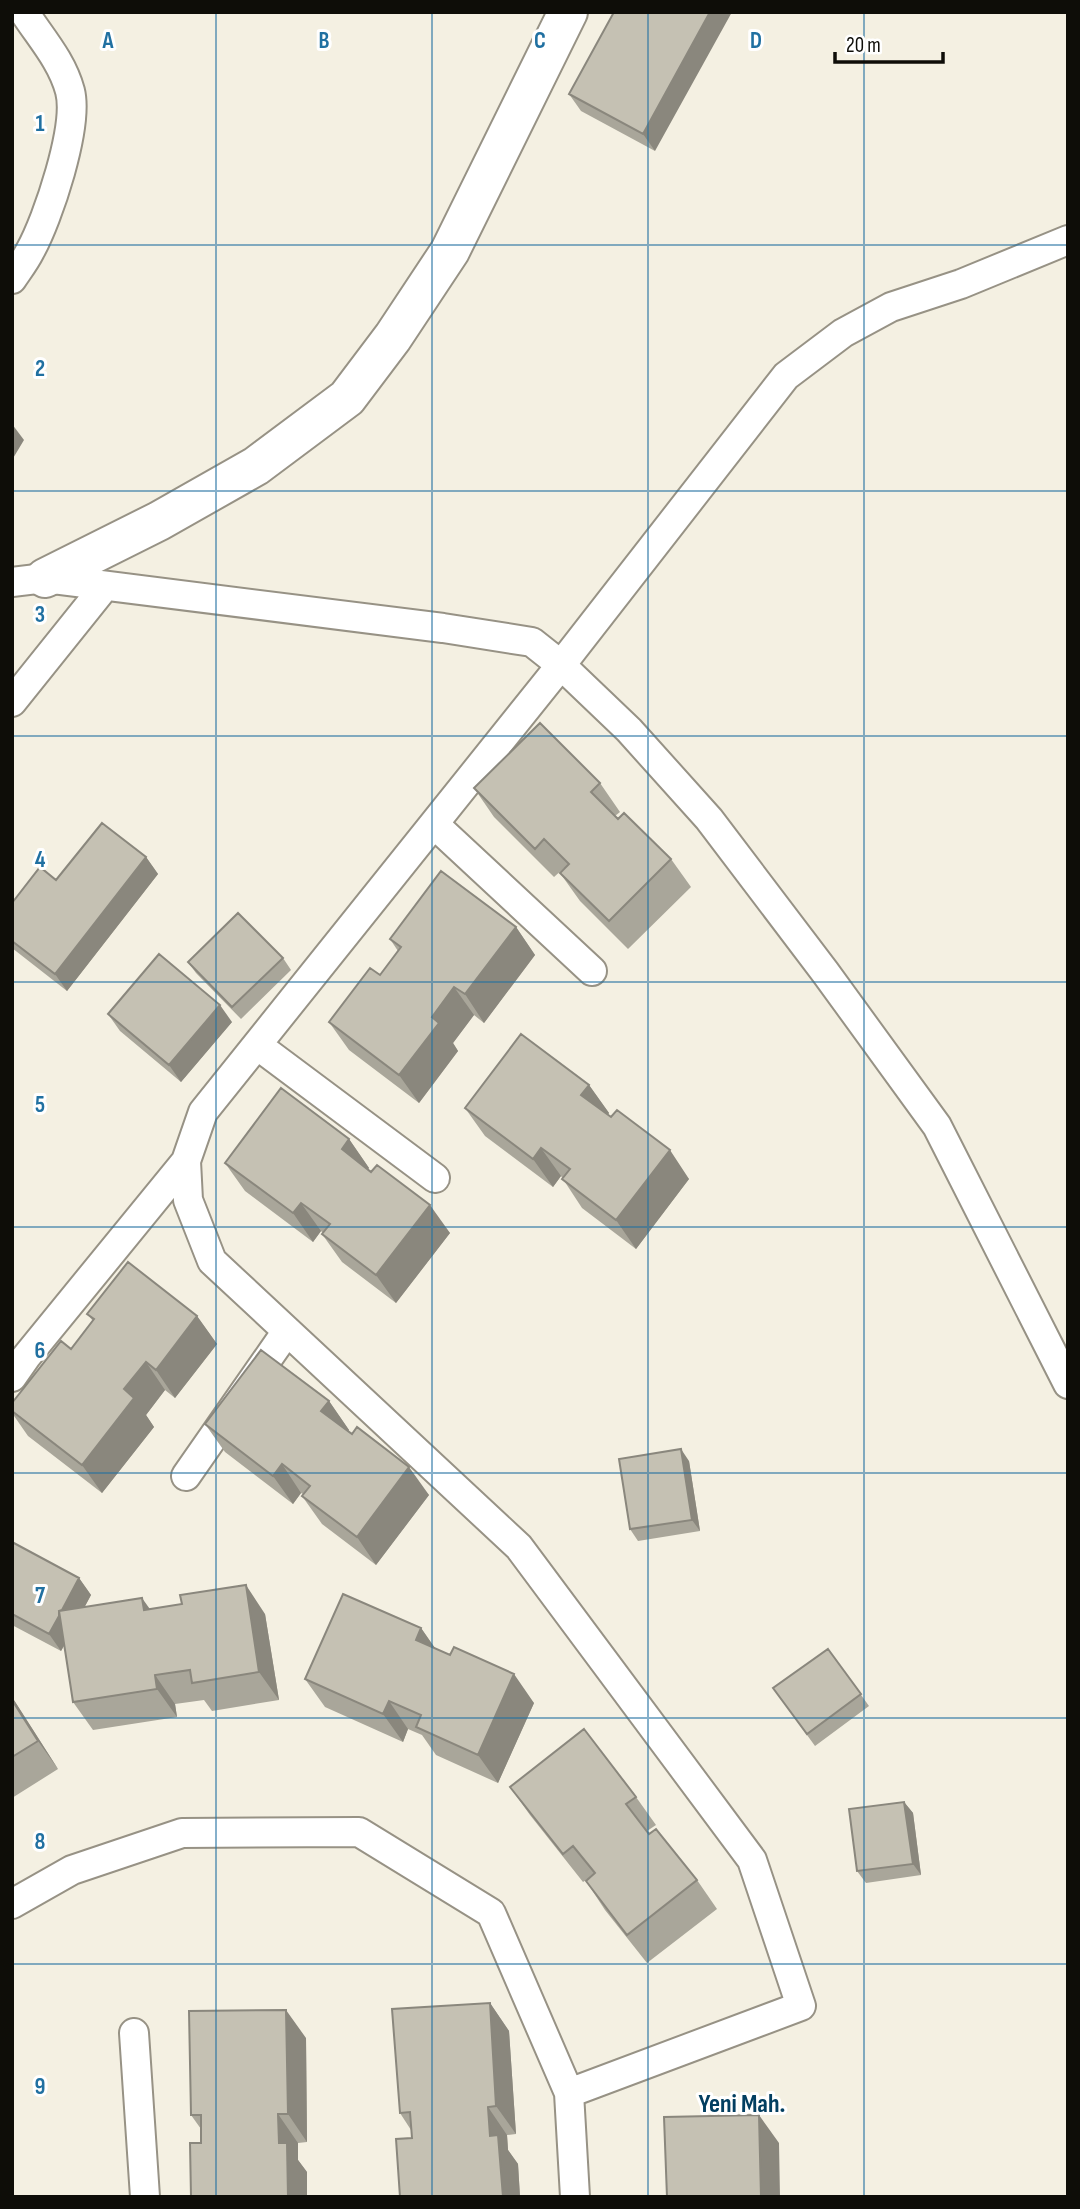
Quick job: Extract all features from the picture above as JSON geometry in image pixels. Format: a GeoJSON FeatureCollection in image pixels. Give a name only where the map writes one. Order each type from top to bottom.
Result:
{"type":"FeatureCollection","features":[{"type":"Feature","properties":{"kind":"street"},"geometry":{"type":"LineString","coordinates":[[12,279],[31,249],[58,183],[72,117],[71,93],[61,64],[24,12]]}},
{"type":"Feature","properties":{"kind":"street"},"geometry":{"type":"LineString","coordinates":[[29,580],[159,521],[256,466],[347,398],[393,337],[450,251],[568,12]]}},
{"type":"Feature","properties":{"kind":"street"},"geometry":{"type":"LineString","coordinates":[[12,1377],[186,1160],[203,1112],[561,665],[786,376],[843,332],[891,307],[961,284],[1068,240]]}},
{"type":"Feature","properties":{"kind":"street"},"geometry":{"type":"LineString","coordinates":[[29,580],[105,586],[443,628],[532,642],[561,665],[629,730],[709,819],[937,1126],[1068,1384]]}},
{"type":"Feature","properties":{"kind":"street"},"geometry":{"type":"LineString","coordinates":[[12,702],[105,586]]}},
{"type":"Feature","properties":{"kind":"street"},"geometry":{"type":"LineString","coordinates":[[434,824],[592,971]]}},
{"type":"Feature","properties":{"kind":"street"},"geometry":{"type":"LineString","coordinates":[[257,1045],[435,1178]]}},
{"type":"Feature","properties":{"kind":"street"},"geometry":{"type":"LineString","coordinates":[[186,1160],[188,1200],[212,1261],[519,1548],[752,1860],[801,2006],[569,2093]]}},
{"type":"Feature","properties":{"kind":"street"},"geometry":{"type":"LineString","coordinates":[[186,1476],[287,1331]]}},
{"type":"Feature","properties":{"kind":"street"},"geometry":{"type":"LineString","coordinates":[[12,1904],[72,1870],[182,1833],[359,1832],[491,1913],[569,2093],[575,2197]]}},
{"type":"Feature","properties":{"kind":"street"},"geometry":{"type":"LineString","coordinates":[[134,2033],[145,2197]]}},
{"type":"Feature","properties":{"kind":"building"},"geometry":{"type":"Polygon","coordinates":[[[614,12],[710,12],[643,134],[569,94],[614,12]]]}},
{"type":"Feature","properties":{"kind":"building"},"geometry":{"type":"Polygon","coordinates":[[[540,723],[600,783],[591,792],[618,819],[624,813],[671,859],[609,921],[560,873],[569,864],[544,839],[535,849],[474,788],[540,723]]]}},
{"type":"Feature","properties":{"kind":"building"},"geometry":{"type":"Polygon","coordinates":[[[102,823],[146,857],[55,974],[12,941],[12,903],[40,867],[56,880],[102,823]]]}},
{"type":"Feature","properties":{"kind":"building"},"geometry":{"type":"Polygon","coordinates":[[[441,871],[516,927],[465,994],[454,987],[432,1017],[439,1023],[399,1075],[329,1022],[370,968],[380,975],[401,947],[390,939],[441,871]]]}},
{"type":"Feature","properties":{"kind":"building"},"geometry":{"type":"Polygon","coordinates":[[[238,913],[283,958],[232,1007],[188,962],[238,913]]]}},
{"type":"Feature","properties":{"kind":"building"},"geometry":{"type":"Polygon","coordinates":[[[159,954],[220,1005],[169,1065],[108,1014],[159,954]]]}},
{"type":"Feature","properties":{"kind":"building"},"geometry":{"type":"Polygon","coordinates":[[[521,1034],[589,1085],[581,1095],[611,1117],[617,1110],[670,1150],[616,1220],[562,1179],[570,1169],[541,1148],[533,1159],[465,1108],[521,1034]]]}},
{"type":"Feature","properties":{"kind":"building"},"geometry":{"type":"Polygon","coordinates":[[[281,1088],[349,1139],[342,1149],[371,1172],[377,1165],[430,1205],[376,1275],[322,1234],[330,1224],[301,1203],[293,1213],[225,1163],[281,1088]]]}},
{"type":"Feature","properties":{"kind":"building"},"geometry":{"type":"Polygon","coordinates":[[[128,1262],[197,1316],[156,1370],[146,1362],[124,1389],[134,1398],[82,1465],[12,1411],[12,1403],[61,1341],[71,1349],[94,1319],[87,1314],[128,1262]]]}},
{"type":"Feature","properties":{"kind":"building"},"geometry":{"type":"Polygon","coordinates":[[[261,1350],[329,1401],[321,1411],[352,1434],[357,1427],[409,1467],[357,1537],[302,1496],[310,1486],[282,1464],[273,1476],[205,1424],[261,1350]]]}},
{"type":"Feature","properties":{"kind":"building"},"geometry":{"type":"Polygon","coordinates":[[[681,1449],[692,1520],[630,1529],[619,1459],[681,1449]]]}},
{"type":"Feature","properties":{"kind":"building"},"geometry":{"type":"Polygon","coordinates":[[[12,1542],[79,1578],[49,1634],[12,1614],[12,1542]]]}},
{"type":"Feature","properties":{"kind":"building"},"geometry":{"type":"Polygon","coordinates":[[[246,1585],[259,1672],[192,1683],[190,1670],[155,1675],[157,1689],[73,1702],[59,1611],[142,1598],[144,1610],[182,1604],[180,1595],[246,1585]]]}},
{"type":"Feature","properties":{"kind":"building"},"geometry":{"type":"Polygon","coordinates":[[[343,1594],[421,1628],[416,1640],[450,1655],[454,1647],[514,1674],[478,1755],[416,1727],[421,1715],[389,1701],[383,1714],[305,1679],[343,1594]]]}},
{"type":"Feature","properties":{"kind":"building"},"geometry":{"type":"Polygon","coordinates":[[[828,1649],[861,1694],[807,1734],[773,1688],[828,1649]]]}},
{"type":"Feature","properties":{"kind":"building"},"geometry":{"type":"Polygon","coordinates":[[[12,1700],[38,1741],[12,1757],[12,1700]]]}},
{"type":"Feature","properties":{"kind":"building"},"geometry":{"type":"Polygon","coordinates":[[[584,1729],[636,1797],[626,1804],[649,1834],[656,1829],[697,1880],[627,1935],[586,1881],[595,1873],[573,1846],[563,1854],[510,1787],[584,1729]]]}},
{"type":"Feature","properties":{"kind":"building"},"geometry":{"type":"Polygon","coordinates":[[[904,1802],[913,1864],[857,1871],[849,1809],[904,1802]]]}},
{"type":"Feature","properties":{"kind":"building"},"geometry":{"type":"Polygon","coordinates":[[[490,2003],[496,2106],[488,2107],[490,2136],[498,2135],[503,2197],[400,2197],[396,2139],[412,2138],[410,2112],[400,2113],[392,2009],[490,2003]]]}},
{"type":"Feature","properties":{"kind":"building"},"geometry":{"type":"Polygon","coordinates":[[[286,2010],[288,2114],[278,2114],[279,2143],[287,2143],[288,2197],[191,2197],[190,2143],[201,2143],[201,2115],[191,2115],[189,2011],[286,2010]]]}},
{"type":"Feature","properties":{"kind":"building"},"geometry":{"type":"Polygon","coordinates":[[[759,2115],[761,2197],[667,2197],[664,2117],[759,2115]]]}},
{"type":"Feature","properties":{"kind":"district","name":"Yeni Mah."},"geometry":{"type":"Point","coordinates":[742,2104]}}]}
